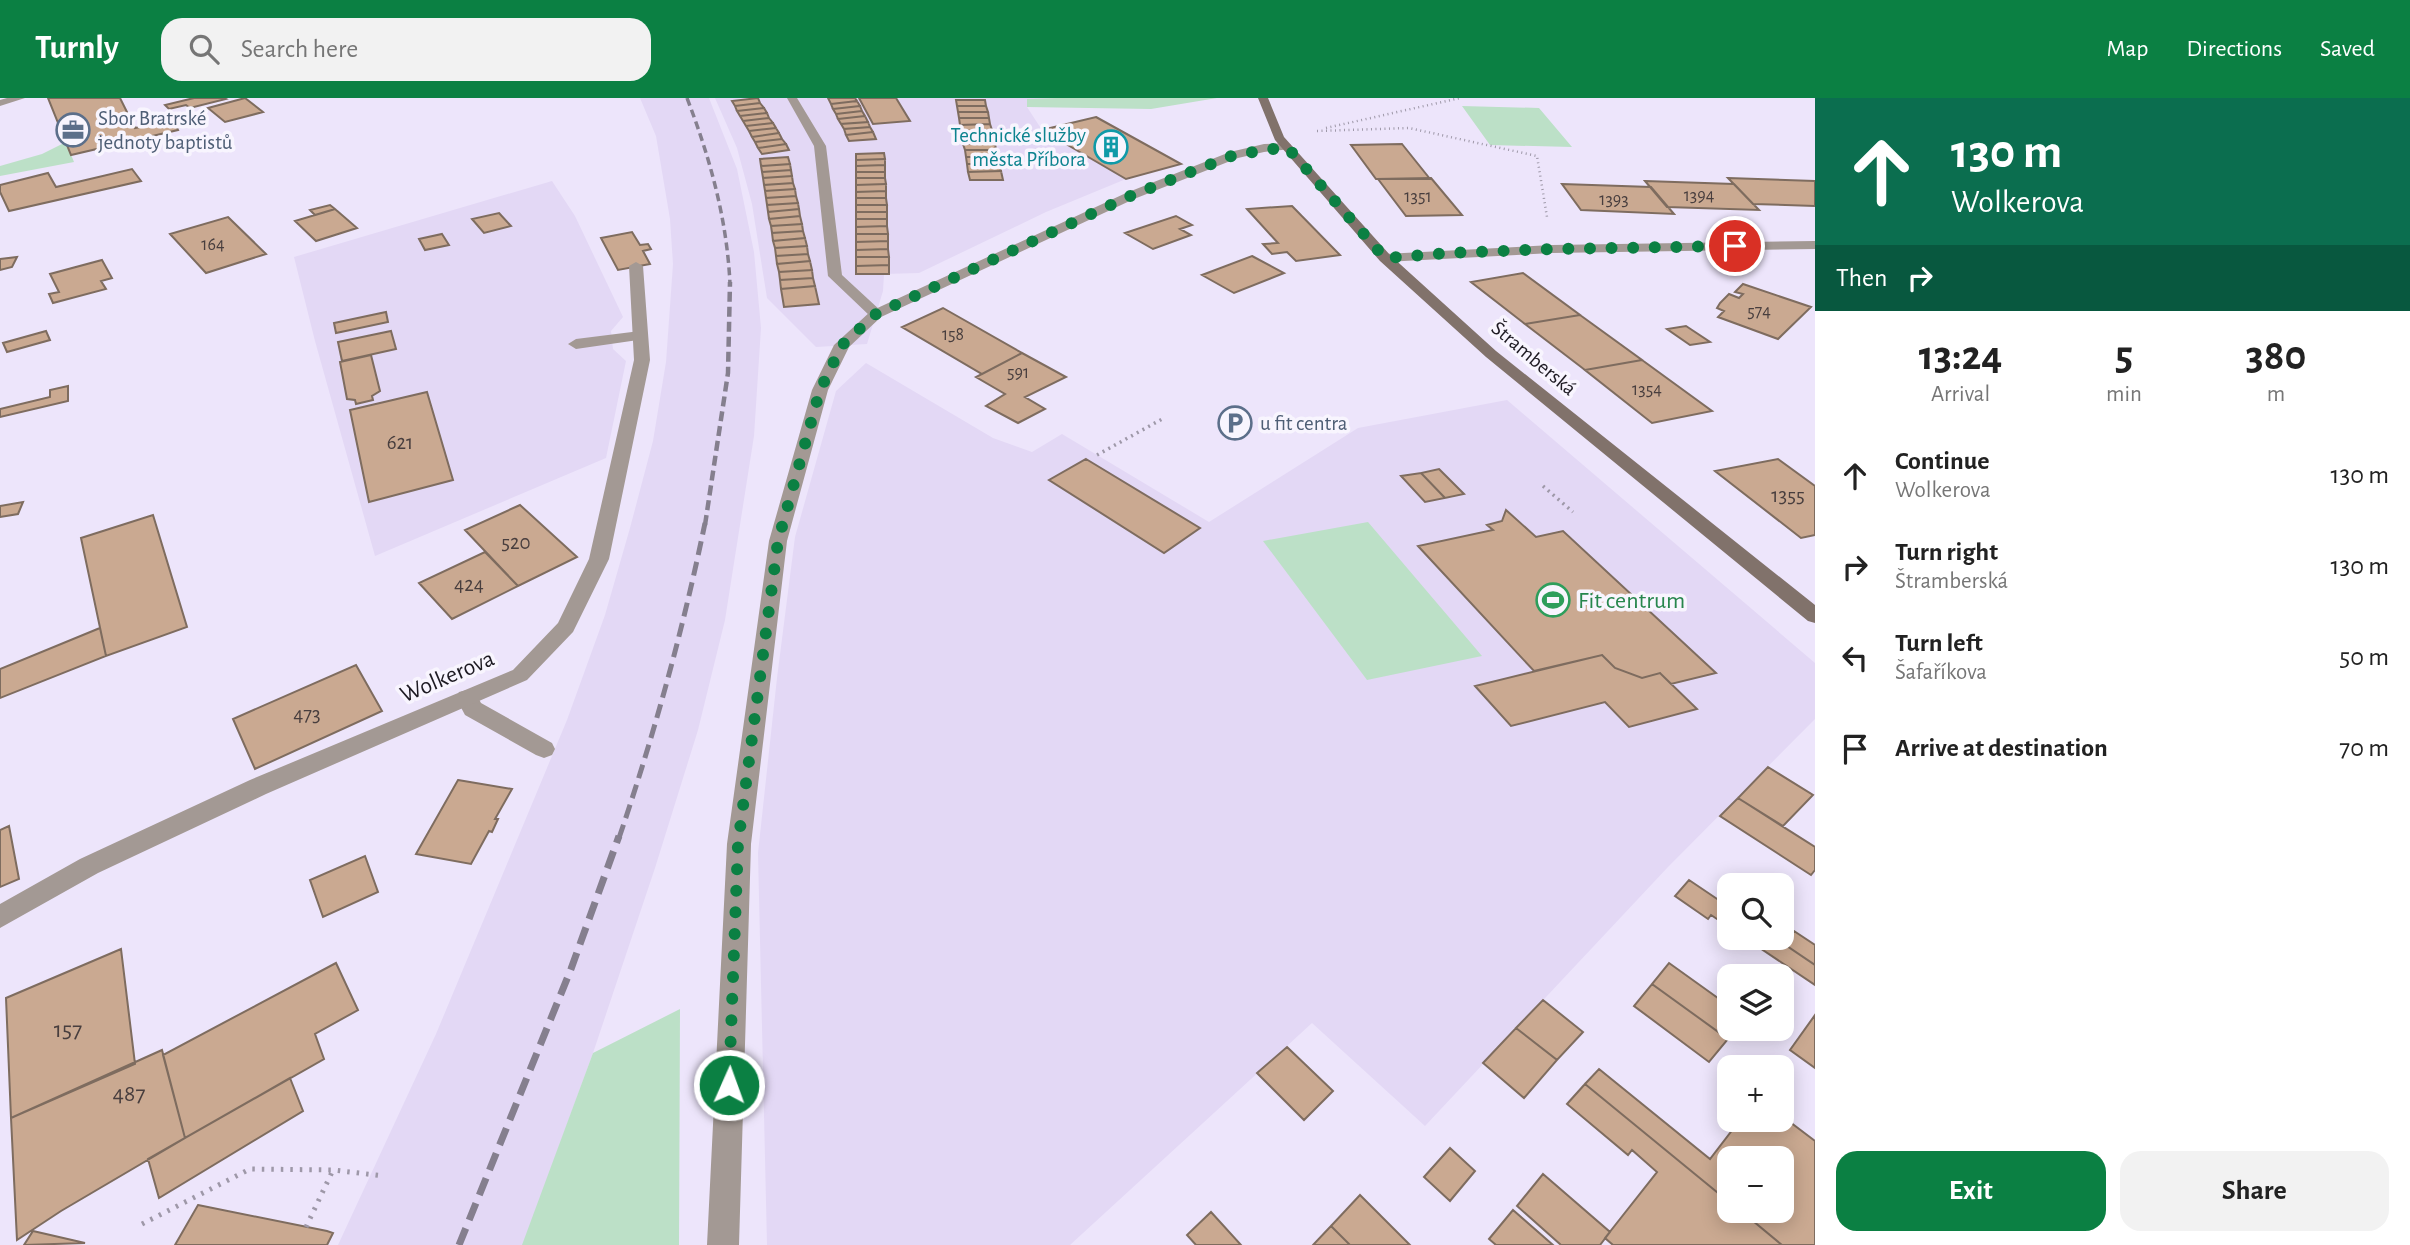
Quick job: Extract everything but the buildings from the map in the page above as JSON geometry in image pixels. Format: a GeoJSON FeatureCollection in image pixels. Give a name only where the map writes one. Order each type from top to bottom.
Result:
{"type":"FeatureCollection","features":[{"type":"Feature","properties":{"kind":"street"},"geometry":{"type":"LineString","coordinates":[[0,103],[20,98]]}},
{"type":"Feature","properties":{"kind":"street"},"geometry":{"type":"LineString","coordinates":[[792,98],[820,146],[835,276],[876,314]]}},
{"type":"Feature","properties":{"kind":"street","name":"Štramberská"},"geometry":{"type":"LineString","coordinates":[[1263,98],[1279,138],[1385,258],[1491,354],[1815,616]]}},
{"type":"Feature","properties":{"kind":"street"},"geometry":{"type":"LineString","coordinates":[[723,1245],[738,844],[778,541],[820,390],[842,345],[876,314],[1130,196],[1234,155],[1287,147]]}},
{"type":"Feature","properties":{"kind":"street"},"geometry":{"type":"LineString","coordinates":[[1385,258],[1552,249],[1815,245]]}},
{"type":"Feature","properties":{"kind":"street","name":"Wolkerova"},"geometry":{"type":"LineString","coordinates":[[0,917],[89,866],[271,781],[520,674],[566,627],[599,559],[642,360],[636,266]]}},
{"type":"Feature","properties":{"kind":"street"},"geometry":{"type":"LineString","coordinates":[[576,344],[640,337]]}},
{"type":"Feature","properties":{"kind":"street"},"geometry":{"type":"LineString","coordinates":[[467,698],[472,709],[544,749]]}},
{"type":"Feature","properties":{"kind":"path"},"geometry":{"type":"LineString","coordinates":[[1460,98],[1311,132],[1409,128],[1537,156],[1552,249]]}},
{"type":"Feature","properties":{"kind":"path"},"geometry":{"type":"LineString","coordinates":[[1097,455],[1164,418]]}},
{"type":"Feature","properties":{"kind":"path"},"geometry":{"type":"LineString","coordinates":[[1543,486],[1573,512]]}},
{"type":"Feature","properties":{"kind":"path"},"geometry":{"type":"LineString","coordinates":[[142,1224],[250,1169],[333,1170],[384,1177]]}},
{"type":"Feature","properties":{"kind":"path"},"geometry":{"type":"LineString","coordinates":[[306,1227],[333,1170]]}},
{"type":"Feature","properties":{"kind":"shaded area"},"geometry":{"type":"Polygon","coordinates":[[[640,98],[709,98],[737,169],[754,252],[761,328],[754,436],[725,620],[698,730],[593,1053],[523,1245],[338,1245],[436,1034],[567,720],[605,615],[653,441],[666,362],[673,264],[670,219],[656,136],[640,98]]]}},
{"type":"Feature","properties":{"kind":"shaded area"},"geometry":{"type":"Polygon","coordinates":[[[715,98],[1104,98],[1027,99],[1027,107],[1042,130],[1096,117],[1181,164],[1126,179],[1046,212],[919,273],[884,274],[883,291],[867,344],[816,347],[767,298],[752,204],[737,148],[715,98]]]}},
{"type":"Feature","properties":{"kind":"shaded area"},"geometry":{"type":"Polygon","coordinates":[[[552,181],[575,216],[623,317],[611,331],[613,349],[626,361],[606,458],[375,556],[294,257],[552,181]]]}},
{"type":"Feature","properties":{"kind":"shaded area"},"geometry":{"type":"Polygon","coordinates":[[[866,363],[993,438],[1032,452],[1062,434],[1209,522],[1358,428],[1507,400],[1815,663],[1815,719],[1668,867],[1425,1126],[1312,1023],[1070,1245],[767,1245],[758,853],[777,678],[795,537],[836,391],[866,363]]]}},
{"type":"Feature","properties":{"kind":"green space"},"geometry":{"type":"Polygon","coordinates":[[[1217,98],[1151,109],[1027,107],[1027,99],[1217,98]]]}},
{"type":"Feature","properties":{"kind":"green space"},"geometry":{"type":"Polygon","coordinates":[[[1462,106],[1539,108],[1572,147],[1490,145],[1462,106]]]}},
{"type":"Feature","properties":{"kind":"green space"},"geometry":{"type":"Polygon","coordinates":[[[66,142],[74,162],[0,176],[0,166],[42,154],[66,142]]]}},
{"type":"Feature","properties":{"kind":"green space"},"geometry":{"type":"Polygon","coordinates":[[[1368,522],[1482,656],[1367,680],[1263,541],[1368,522]]]}},
{"type":"Feature","properties":{"kind":"green space"},"geometry":{"type":"Polygon","coordinates":[[[680,1009],[679,1245],[522,1245],[593,1053],[680,1009]]]}},
{"type":"Feature","properties":{"kind":"railway"},"geometry":{"type":"LineString","coordinates":[[687,98],[716,189],[730,284]]}},
{"type":"Feature","properties":{"kind":"railway"},"geometry":{"type":"LineString","coordinates":[[705,525],[728,373],[730,284]]}},
{"type":"Feature","properties":{"kind":"railway"},"geometry":{"type":"LineString","coordinates":[[619,838],[667,682],[705,523]]}},
{"type":"Feature","properties":{"kind":"railway"},"geometry":{"type":"LineString","coordinates":[[459,1245],[571,969],[619,836]]}},
{"type":"Feature","properties":{"kind":"place","name":"Sbor Bratrské jednoty baptistů"},"geometry":{"type":"Point","coordinates":[73,130]}},
{"type":"Feature","properties":{"kind":"place","name":"Technické služby města Příbora"},"geometry":{"type":"Point","coordinates":[1111,147]}},
{"type":"Feature","properties":{"kind":"place","name":"u fit centra"},"geometry":{"type":"Point","coordinates":[1235,423]}},
{"type":"Feature","properties":{"kind":"place","name":"Fit centrum"},"geometry":{"type":"Point","coordinates":[1553,600]}},
{"type":"Feature","properties":{"kind":"route"},"geometry":{"type":"LineString","coordinates":[[729,1085],[738,844],[778,541],[820,390],[842,345],[876,314],[1130,196],[1234,155],[1264,148],[1287,147],[1385,258],[1552,249],[1735,246]]}}]}
